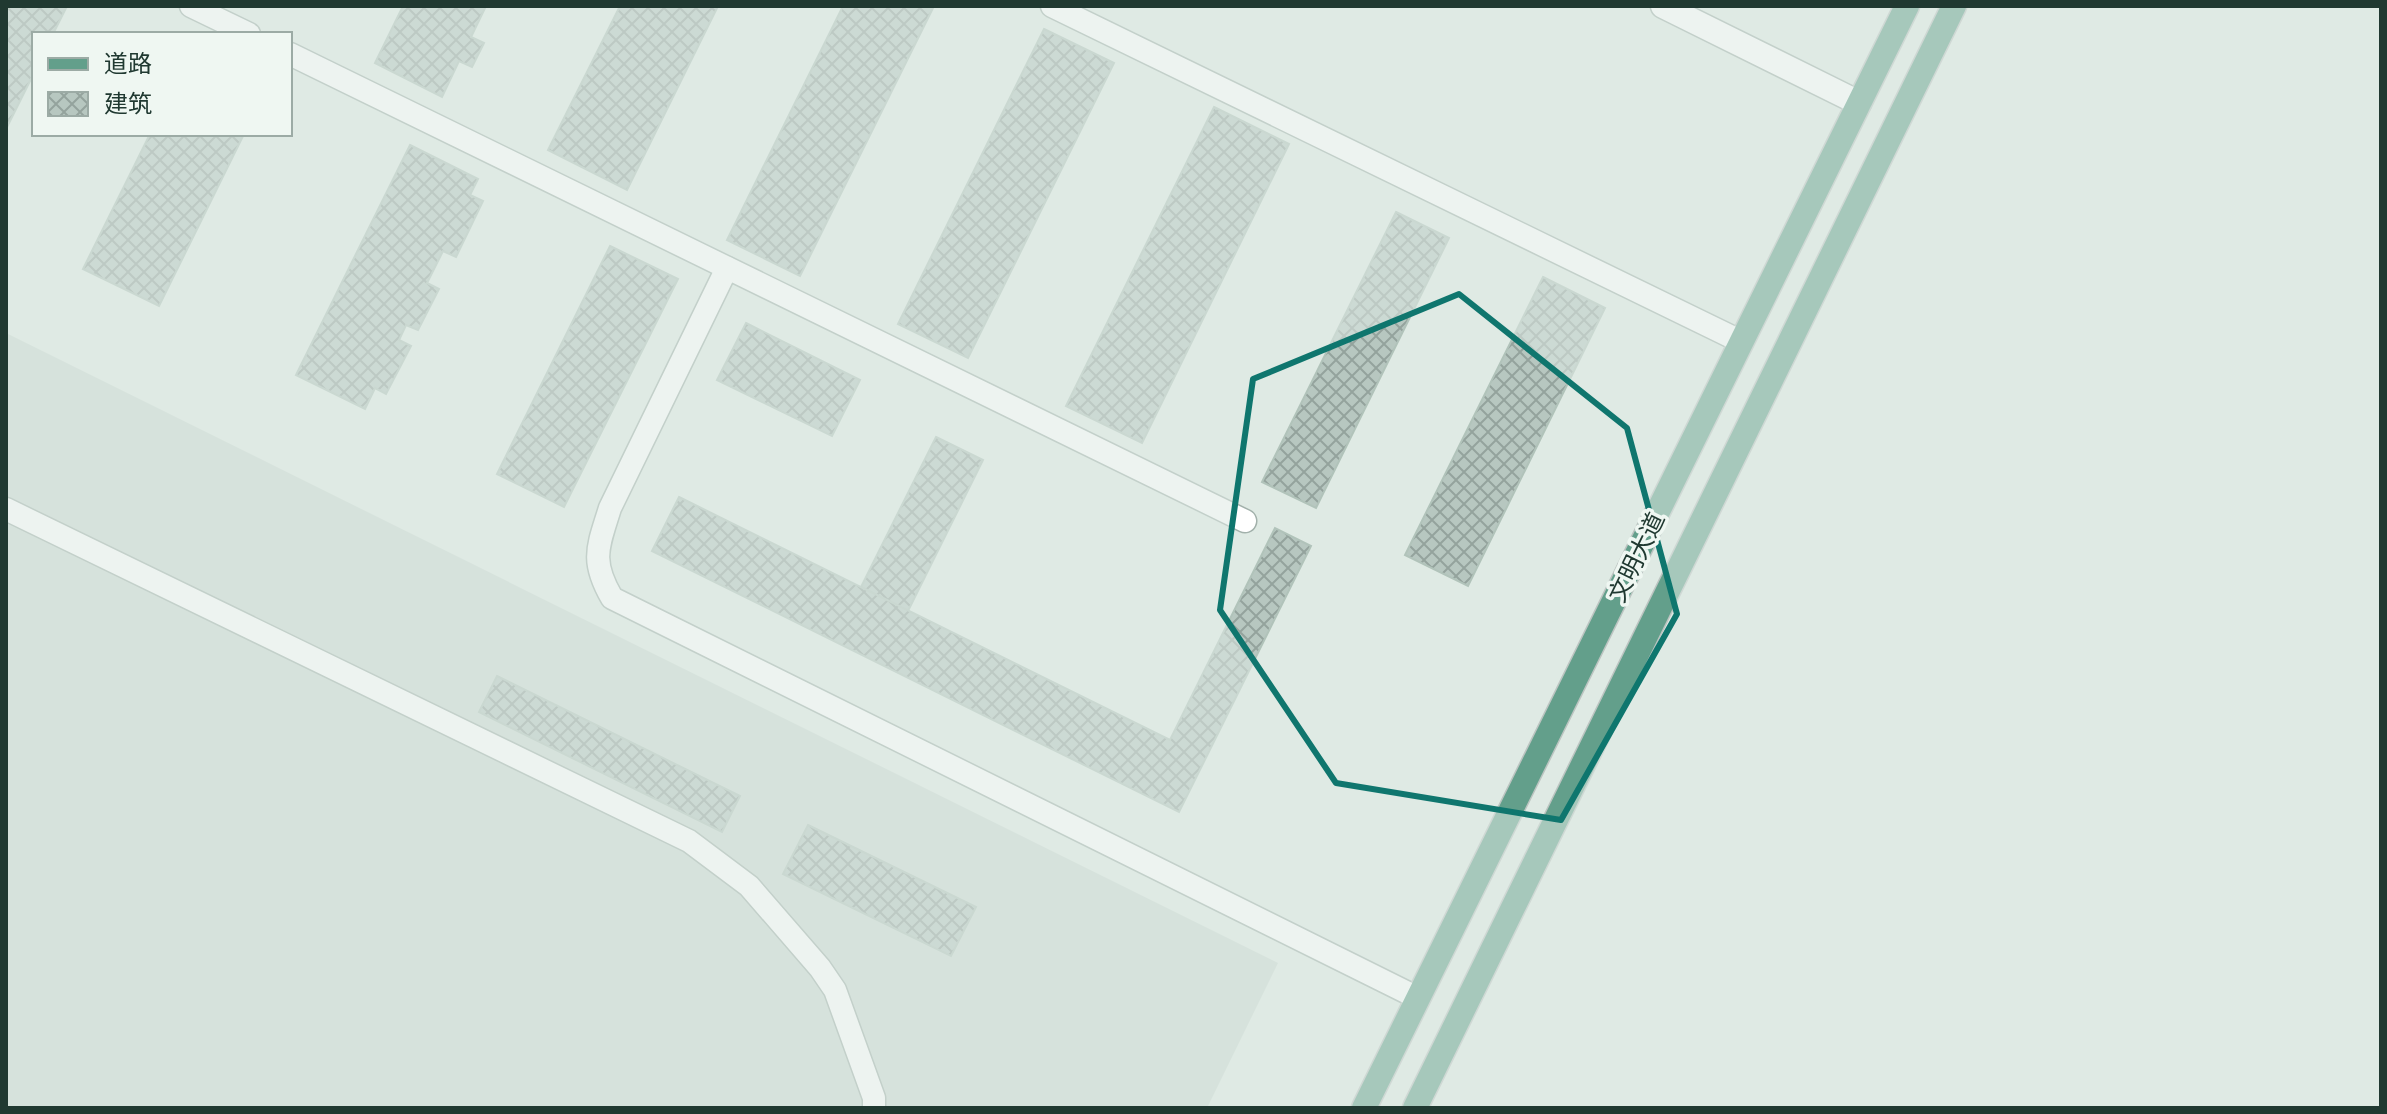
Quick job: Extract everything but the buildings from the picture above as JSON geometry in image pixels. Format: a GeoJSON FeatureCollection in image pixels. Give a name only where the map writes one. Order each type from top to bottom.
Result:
{"type":"FeatureCollection","features":[{"type":"Feature","properties":{"kind":"main road","name":"文明大道"},"geometry":{"type":"LineString","coordinates":[[1364,1108],[1907,6]]}},
{"type":"Feature","properties":{"kind":"main road","name":"文明大道"},"geometry":{"type":"LineString","coordinates":[[1415,1108],[1954,6]]}},
{"type":"Feature","properties":{"kind":"street"},"geometry":{"type":"LineString","coordinates":[[1663,6],[1859,103]]}},
{"type":"Feature","properties":{"kind":"lane"},"geometry":{"type":"LineString","coordinates":[[191,6],[245,32]]}},
{"type":"Feature","properties":{"kind":"lane"},"geometry":{"type":"LineString","coordinates":[[1052,6],[1742,342]]}},
{"type":"Feature","properties":{"kind":"lane"},"geometry":{"type":"LineString","coordinates":[[292,55],[1245,521]]}},
{"type":"Feature","properties":{"kind":"lane"},"geometry":{"type":"LineString","coordinates":[[727,268],[610,508],[597,549],[600,576],[612,598],[1418,998]]}},
{"type":"Feature","properties":{"kind":"lane"},"geometry":{"type":"LineString","coordinates":[[6,509],[689,841],[749,886],[820,968],[835,990],[874,1098],[874,1108]]}},
{"type":"Feature","properties":{"kind":"highlighted area"},"geometry":{"type":"Polygon","coordinates":[[[1459,294],[1627,428],[1677,614],[1561,820],[1336,783],[1220,610],[1253,379],[1459,294]]]}},
{"type":"Feature","properties":{"kind":"shaded area"},"geometry":{"type":"Polygon","coordinates":[[[6,333],[1278,963],[1207,1108],[6,1108],[6,333]]]}}]}
